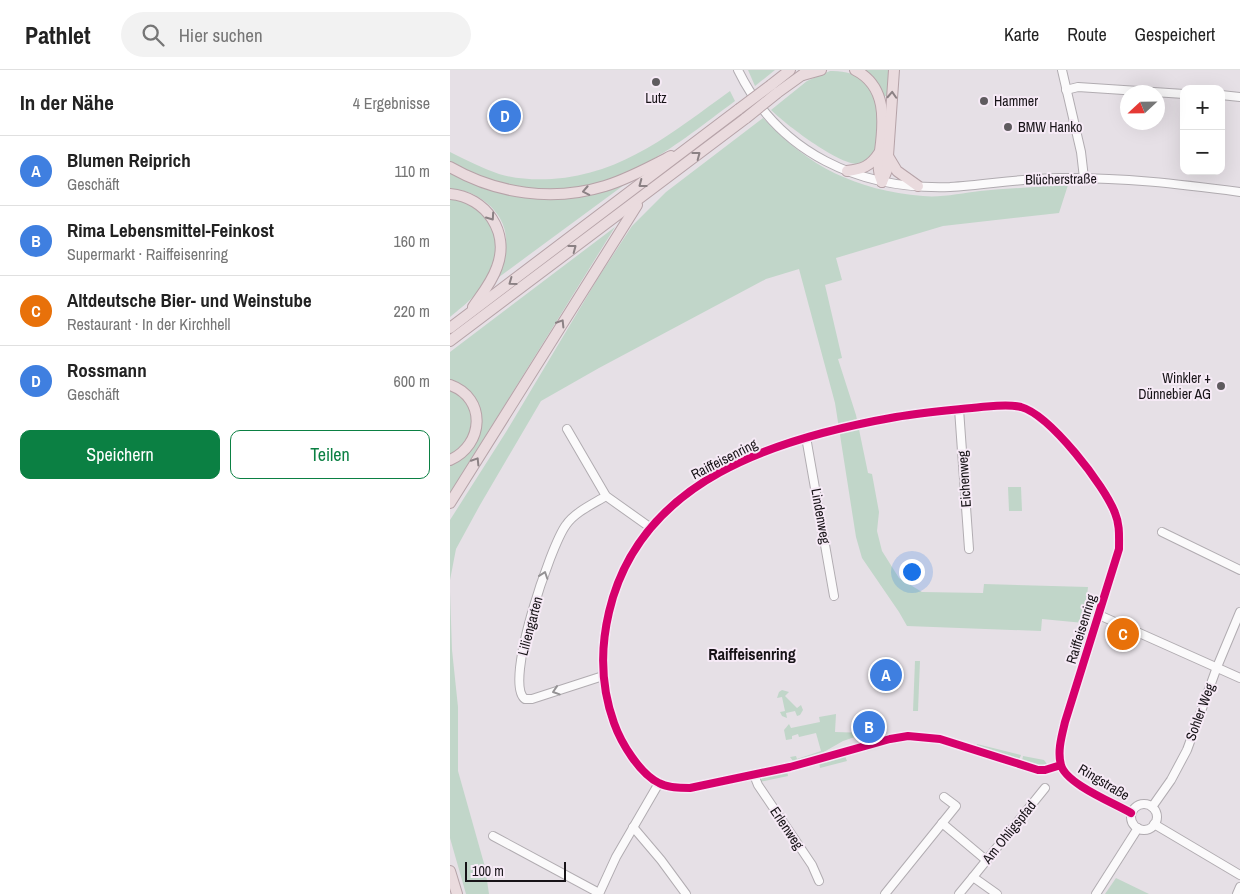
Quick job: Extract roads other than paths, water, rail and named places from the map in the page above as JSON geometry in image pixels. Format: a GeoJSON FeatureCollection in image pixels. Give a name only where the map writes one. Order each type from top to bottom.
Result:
{"type":"FeatureCollection","features":[{"type":"Feature","properties":{"kind":"highway"},"geometry":{"type":"LineString","coordinates":[[450,328],[790,70]]}},
{"type":"Feature","properties":{"kind":"highway"},"geometry":{"type":"LineString","coordinates":[[450,341],[805,73],[821,70]]}},
{"type":"Feature","properties":{"kind":"highway"},"geometry":{"type":"LineString","coordinates":[[855,70],[871,81],[878,94],[882,118],[884,153],[897,171],[918,186]]}},
{"type":"Feature","properties":{"kind":"highway"},"geometry":{"type":"LineString","coordinates":[[882,182],[878,169],[884,153],[894,70]]}},
{"type":"Feature","properties":{"kind":"highway"},"geometry":{"type":"LineString","coordinates":[[450,167],[476,180],[503,189],[538,194],[569,194],[594,189],[622,180],[694,144]]}},
{"type":"Feature","properties":{"kind":"highway"},"geometry":{"type":"LineString","coordinates":[[847,171],[869,165],[884,153]]}},
{"type":"Feature","properties":{"kind":"highway"},"geometry":{"type":"LineString","coordinates":[[450,194],[465,197],[484,209],[496,226],[501,243],[500,260],[497,268],[489,284],[467,315]]}},
{"type":"Feature","properties":{"kind":"highway"},"geometry":{"type":"LineString","coordinates":[[450,503],[623,224],[644,195]]}},
{"type":"Feature","properties":{"kind":"highway"},"geometry":{"type":"LineString","coordinates":[[450,385],[467,396],[477,421],[474,438],[470,445],[464,452],[450,460]]}},
{"type":"Feature","properties":{"kind":"highway"},"geometry":{"type":"LineString","coordinates":[[450,871],[456,894]]}},
{"type":"Feature","properties":{"kind":"street","name":"Blücherstraße"},"geometry":{"type":"LineString","coordinates":[[738,70],[757,103],[785,133],[818,157],[847,171],[882,182],[918,186],[956,186],[1043,178],[1084,178],[1156,181],[1240,192]]}},
{"type":"Feature","properties":{"kind":"street"},"geometry":{"type":"LineString","coordinates":[[1062,70],[1081,152],[1084,178]]}},
{"type":"Feature","properties":{"kind":"street"},"geometry":{"type":"LineString","coordinates":[[1066,90],[1078,87],[1180,94]]}},
{"type":"Feature","properties":{"kind":"street"},"geometry":{"type":"LineString","coordinates":[[1225,96],[1240,97]]}},
{"type":"Feature","properties":{"kind":"street","name":"Raiffeisenring"},"geometry":{"type":"LineString","coordinates":[[1061,765],[1052,769],[1038,770],[940,740],[908,736],[890,739],[754,775],[690,788],[680,788],[659,783],[639,766],[622,740],[608,705],[603,676],[606,623],[615,589],[638,546],[651,528],[681,497],[709,478],[764,451],[806,437],[889,418],[959,409],[1023,407],[1037,414],[1053,429],[1094,477],[1109,499],[1120,531],[1119,549],[1065,722],[1060,750],[1061,765],[1065,773]]}},
{"type":"Feature","properties":{"kind":"street","name":"Eichenweg"},"geometry":{"type":"LineString","coordinates":[[959,409],[969,549]]}},
{"type":"Feature","properties":{"kind":"street"},"geometry":{"type":"LineString","coordinates":[[567,428],[606,496],[651,528]]}},
{"type":"Feature","properties":{"kind":"street","name":"Lindenweg"},"geometry":{"type":"LineString","coordinates":[[806,437],[834,596]]}},
{"type":"Feature","properties":{"kind":"street","name":"Liliengarten"},"geometry":{"type":"LineString","coordinates":[[603,676],[532,700],[525,699],[520,694],[519,671],[525,637],[545,572],[562,531],[573,518],[606,496]]}},
{"type":"Feature","properties":{"kind":"street"},"geometry":{"type":"LineString","coordinates":[[1162,532],[1240,570]]}},
{"type":"Feature","properties":{"kind":"street","name":"Sohler Weg"},"geometry":{"type":"LineString","coordinates":[[1152,807],[1171,780],[1186,750],[1217,666],[1240,612]]}},
{"type":"Feature","properties":{"kind":"street"},"geometry":{"type":"LineString","coordinates":[[1099,615],[1217,666],[1240,678]]}},
{"type":"Feature","properties":{"kind":"street","name":"Ringstraße"},"geometry":{"type":"LineString","coordinates":[[1065,773],[1075,782],[1131,813]]}},
{"type":"Feature","properties":{"kind":"street","name":"Erlenweg"},"geometry":{"type":"LineString","coordinates":[[754,775],[758,785],[812,865],[819,881]]}},
{"type":"Feature","properties":{"kind":"street"},"geometry":{"type":"LineString","coordinates":[[493,836],[599,893],[659,783]]}},
{"type":"Feature","properties":{"kind":"street","name":"Am Ohligspfad"},"geometry":{"type":"LineString","coordinates":[[958,894],[1045,788]]}},
{"type":"Feature","properties":{"kind":"street"},"geometry":{"type":"LineString","coordinates":[[885,894],[956,806],[944,797]]}},
{"type":"Feature","properties":{"kind":"street"},"geometry":{"type":"LineString","coordinates":[[1143,804],[1152,807],[1156,815],[1154,824],[1147,829],[1138,828],[1132,822],[1131,813],[1134,808],[1143,804]]}},
{"type":"Feature","properties":{"kind":"street"},"geometry":{"type":"LineString","coordinates":[[942,823],[986,860]]}},
{"type":"Feature","properties":{"kind":"street"},"geometry":{"type":"LineString","coordinates":[[1154,824],[1240,875]]}},
{"type":"Feature","properties":{"kind":"street"},"geometry":{"type":"LineString","coordinates":[[633,828],[686,894]]}},
{"type":"Feature","properties":{"kind":"street"},"geometry":{"type":"LineString","coordinates":[[1096,894],[1138,828]]}},
{"type":"Feature","properties":{"kind":"street","name":"Am Ohligspfad"},"geometry":{"type":"LineString","coordinates":[[973,877],[997,894]]}},
{"type":"Feature","properties":{"kind":"street"},"geometry":{"type":"LineString","coordinates":[[1237,894],[1240,887]]}},
{"type":"Feature","properties":{"kind":"place","name":"Lutz"},"geometry":{"type":"Point","coordinates":[656,82]}},
{"type":"Feature","properties":{"kind":"place","name":"Hammer"},"geometry":{"type":"Point","coordinates":[984,101]}},
{"type":"Feature","properties":{"kind":"place","name":"Rossmann"},"geometry":{"type":"Point","coordinates":[505,116]}},
{"type":"Feature","properties":{"kind":"place","name":"BMW Hanko"},"geometry":{"type":"Point","coordinates":[1008,127]}},
{"type":"Feature","properties":{"kind":"place","name":"Winkler + Dünnebier AG"},"geometry":{"type":"Point","coordinates":[1221,386]}},
{"type":"Feature","properties":{"kind":"place","name":"Altdeutsche Bier- und Weinstube"},"geometry":{"type":"Point","coordinates":[1123,634]}},
{"type":"Feature","properties":{"kind":"place","name":"Blumen Reiprich"},"geometry":{"type":"Point","coordinates":[886,675]}},
{"type":"Feature","properties":{"kind":"place","name":"Rima Lebensmittel-Feinkost"},"geometry":{"type":"Point","coordinates":[869,727]}},
{"type":"Feature","properties":{"kind":"district","name":"Raiffeisenring"},"geometry":{"type":"Point","coordinates":[752,654]}}]}
